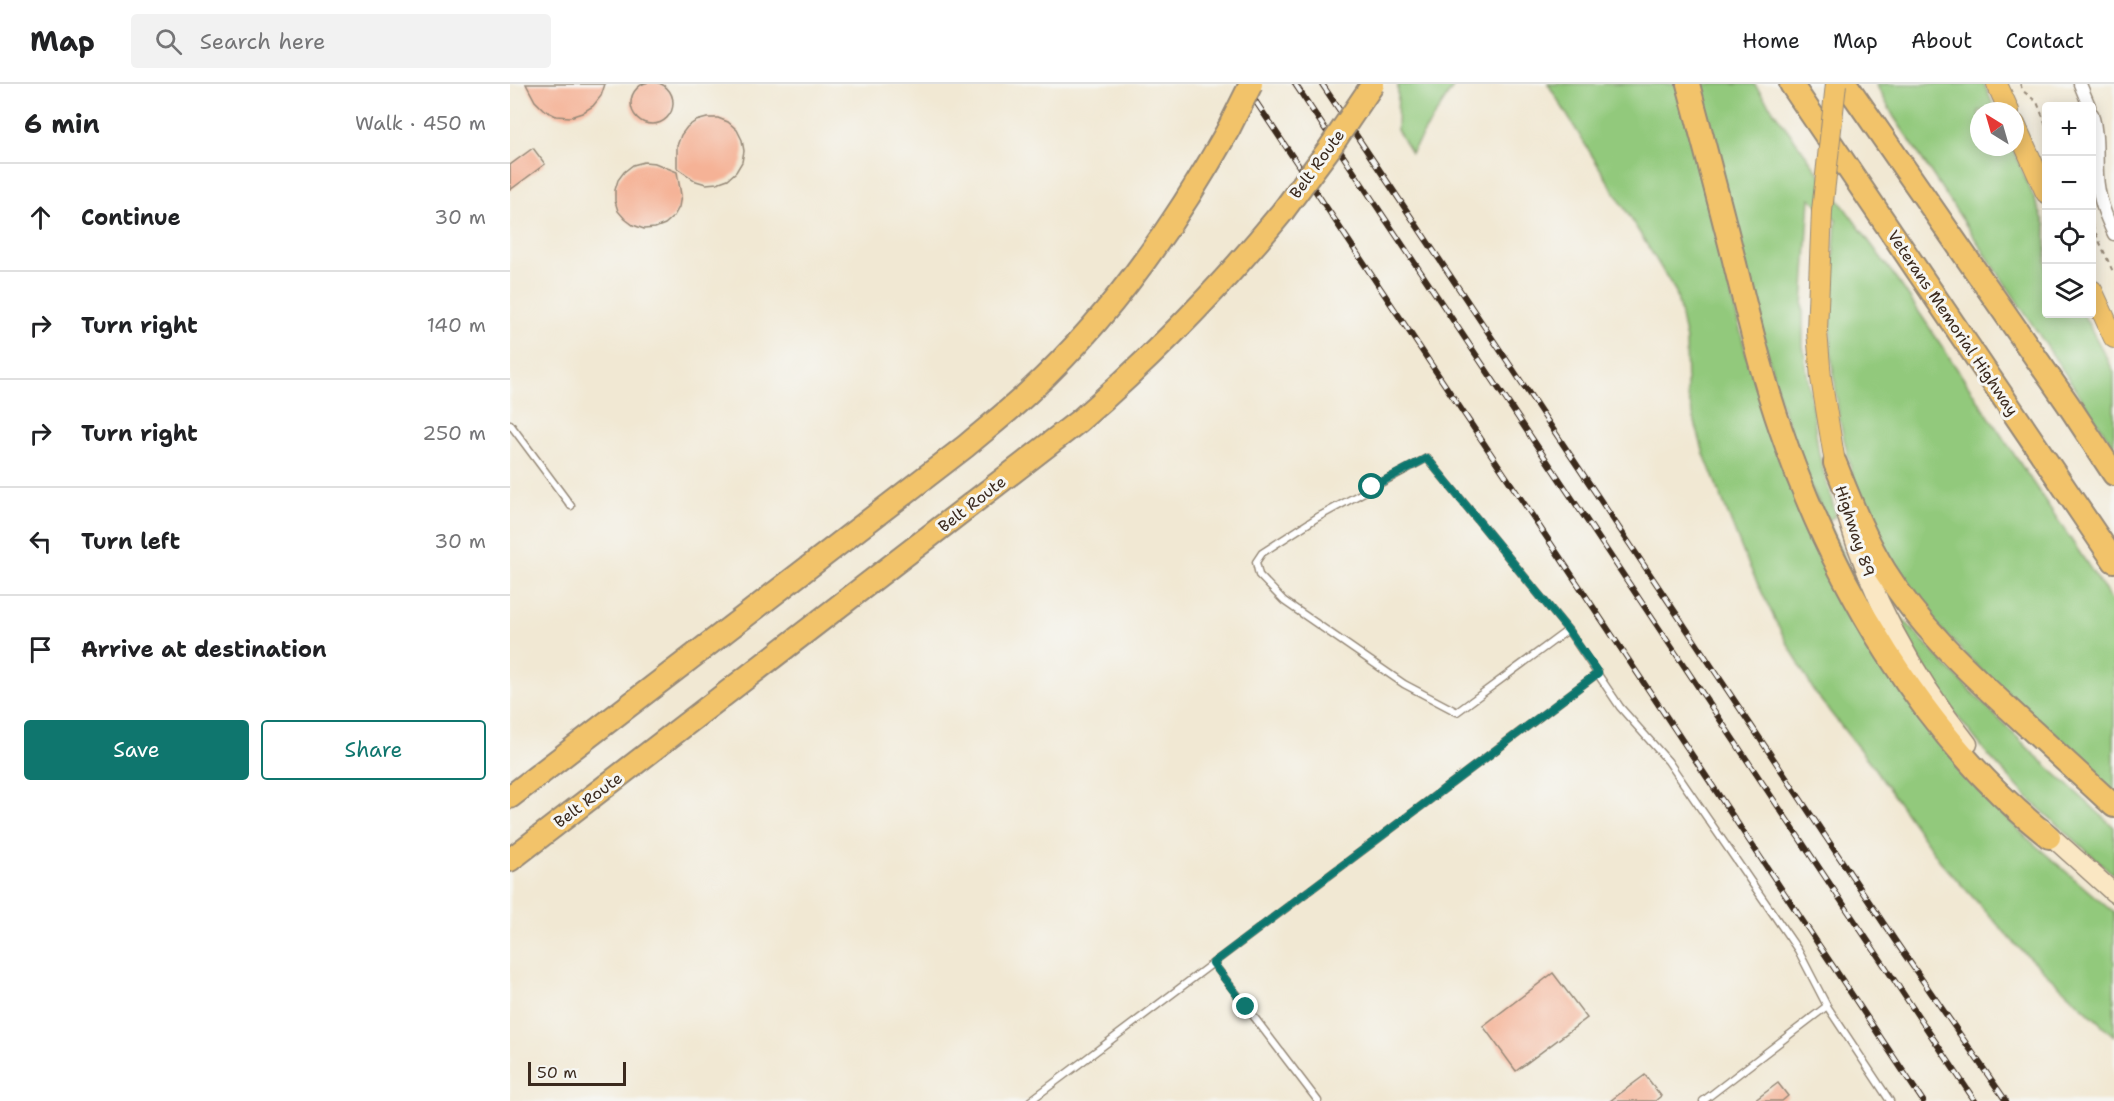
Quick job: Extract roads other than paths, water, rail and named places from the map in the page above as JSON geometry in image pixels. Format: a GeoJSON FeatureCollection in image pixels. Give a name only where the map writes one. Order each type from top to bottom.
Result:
{"type":"FeatureCollection","features":[{"type":"Feature","properties":{"kind":"highway"},"geometry":{"type":"LineString","coordinates":[[510,797],[966,446],[1030,391],[1095,322],[1180,210],[1228,130],[1251,84]]}},
{"type":"Feature","properties":{"kind":"highway","name":"Belt Route"},"geometry":{"type":"LineString","coordinates":[[510,860],[1079,421],[1167,341],[1230,274],[1283,211],[1373,84]]}},
{"type":"Feature","properties":{"kind":"highway"},"geometry":{"type":"LineString","coordinates":[[1688,84],[1712,170],[1761,368],[1781,431],[1820,528],[1869,622],[1925,709],[1993,789],[2049,837]]}},
{"type":"Feature","properties":{"kind":"highway","name":"Veterans Memorial Highway"},"geometry":{"type":"LineString","coordinates":[[1791,84],[2114,561]]}},
{"type":"Feature","properties":{"kind":"highway"},"geometry":{"type":"LineString","coordinates":[[1846,84],[2114,474]]}},
{"type":"Feature","properties":{"kind":"highway"},"geometry":{"type":"LineString","coordinates":[[1835,463],[1864,534],[1885,572],[1912,610],[1946,649],[2114,806]]}},
{"type":"Feature","properties":{"kind":"main road","name":"Highway 89"},"geometry":{"type":"LineString","coordinates":[[1836,84],[1822,211],[1817,331],[1821,378],[1840,495],[1866,570],[1910,659],[1964,739],[2049,837],[2114,893]]}},
{"type":"Feature","properties":{"kind":"main road"},"geometry":{"type":"LineString","coordinates":[[1997,84],[2005,102]]}},
{"type":"Feature","properties":{"kind":"main road"},"geometry":{"type":"LineString","coordinates":[[2024,144],[2042,184]]}},
{"type":"Feature","properties":{"kind":"main road"},"geometry":{"type":"LineString","coordinates":[[2096,300],[2114,338]]}},
{"type":"Feature","properties":{"kind":"street"},"geometry":{"type":"LineString","coordinates":[[2080,84],[2087,102]]}},
{"type":"Feature","properties":{"kind":"street"},"geometry":{"type":"LineString","coordinates":[[2096,132],[2099,193],[2102,207],[2114,234]]}},
{"type":"Feature","properties":{"kind":"lane"},"geometry":{"type":"LineString","coordinates":[[510,424],[571,506]]}},
{"type":"Feature","properties":{"kind":"lane"},"geometry":{"type":"LineString","coordinates":[[1568,630],[1457,712],[1404,684],[1284,601],[1259,575],[1256,562],[1262,553],[1318,517],[1427,458],[1568,630],[1620,707],[1675,771],[1798,950],[1827,1006],[1890,1101]]}},
{"type":"Feature","properties":{"kind":"lane"},"geometry":{"type":"LineString","coordinates":[[1030,1101],[1598,673]]}},
{"type":"Feature","properties":{"kind":"lane"},"geometry":{"type":"LineString","coordinates":[[1213,963],[1318,1101]]}},
{"type":"Feature","properties":{"kind":"lane"},"geometry":{"type":"LineString","coordinates":[[1703,1101],[1827,1006]]}},
{"type":"Feature","properties":{"kind":"railway"},"geometry":{"type":"LineString","coordinates":[[1244,84],[1923,1101]]}},
{"type":"Feature","properties":{"kind":"railway"},"geometry":{"type":"LineString","coordinates":[[1295,84],[1975,1101]]}},
{"type":"Feature","properties":{"kind":"railway"},"geometry":{"type":"LineString","coordinates":[[1322,84],[1898,945],[2006,1101]]}}]}
